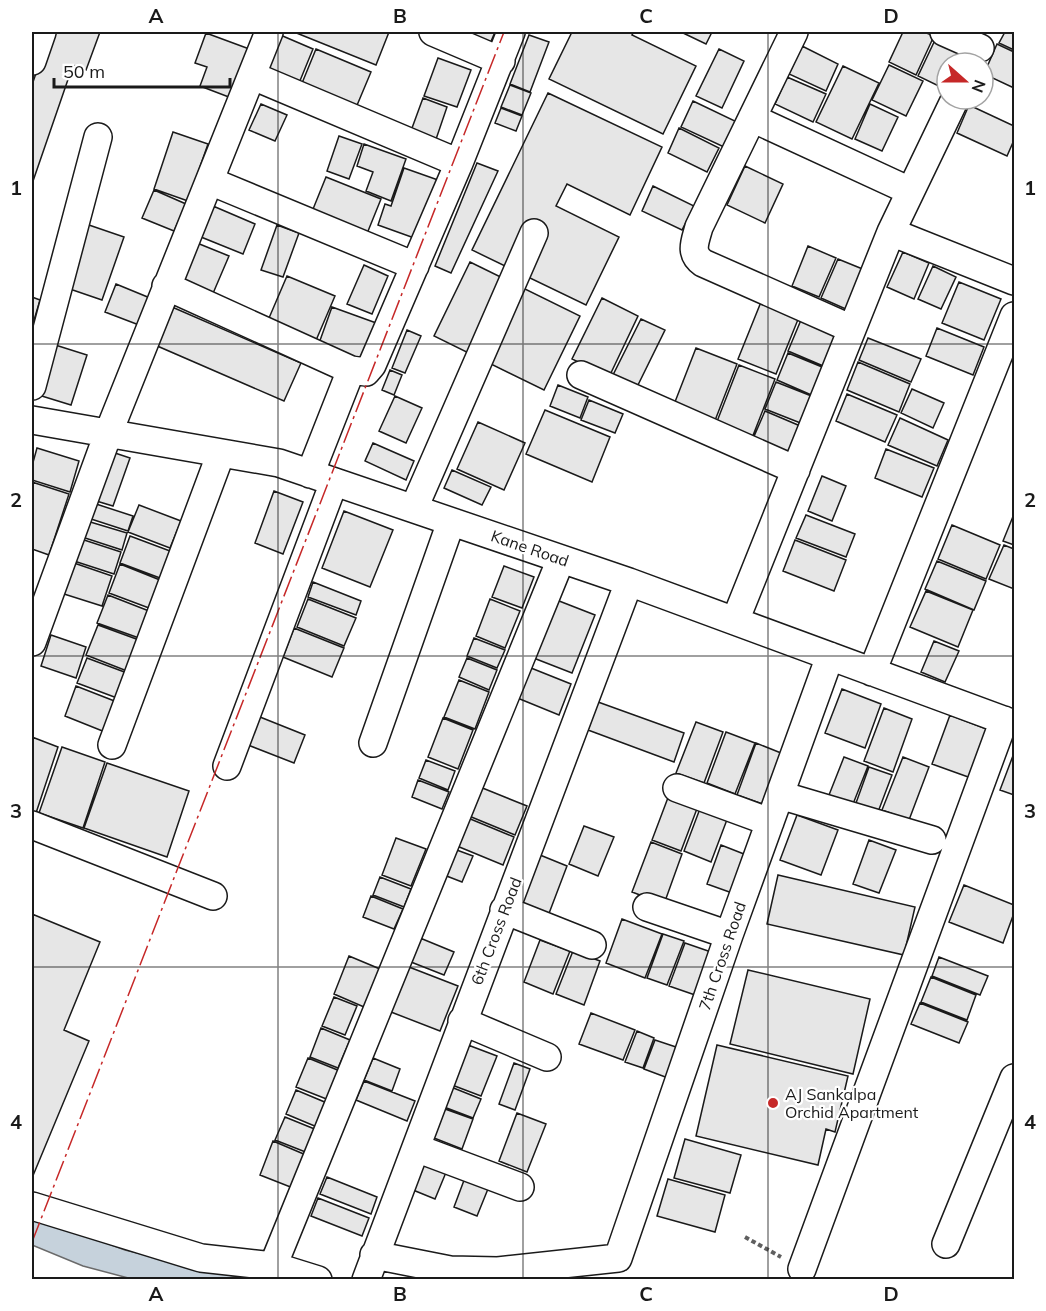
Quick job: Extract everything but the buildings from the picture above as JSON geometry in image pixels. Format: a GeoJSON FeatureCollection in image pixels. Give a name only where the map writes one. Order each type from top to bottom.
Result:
{"type":"FeatureCollection","features":[{"type":"Feature","properties":{"kind":"street"},"geometry":{"type":"LineString","coordinates":[[32,61],[42,32]]}},
{"type":"Feature","properties":{"kind":"street"},"geometry":{"type":"LineString","coordinates":[[32,642],[108,434],[269,32]]}},
{"type":"Feature","properties":{"kind":"street"},"geometry":{"type":"LineString","coordinates":[[433,32],[501,61]]}},
{"type":"Feature","properties":{"kind":"street"},"geometry":{"type":"LineString","coordinates":[[166,286],[351,370],[366,372],[372,365],[459,163],[511,32]]}},
{"type":"Feature","properties":{"kind":"street"},"geometry":{"type":"LineString","coordinates":[[794,32],[699,227],[693,249],[696,258],[703,263],[852,329]]}},
{"type":"Feature","properties":{"kind":"street"},"geometry":{"type":"LineString","coordinates":[[944,32],[981,47]]}},
{"type":"Feature","properties":{"kind":"street"},"geometry":{"type":"LineString","coordinates":[[253,76],[459,163]]}},
{"type":"Feature","properties":{"kind":"street"},"geometry":{"type":"LineString","coordinates":[[735,621],[891,232],[949,111]]}},
{"type":"Feature","properties":{"kind":"street"},"geometry":{"type":"LineString","coordinates":[[752,118],[910,191]]}},
{"type":"Feature","properties":{"kind":"street"},"geometry":{"type":"LineString","coordinates":[[32,386],[98,137]]}},
{"type":"Feature","properties":{"kind":"street"},"geometry":{"type":"LineString","coordinates":[[210,181],[415,266]]}},
{"type":"Feature","properties":{"kind":"street"},"geometry":{"type":"LineString","coordinates":[[891,232],[1014,281]]}},
{"type":"Feature","properties":{"kind":"street"},"geometry":{"type":"LineString","coordinates":[[414,508],[534,233]]}},
{"type":"Feature","properties":{"kind":"street"},"geometry":{"type":"LineString","coordinates":[[872,672],[1014,316]]}},
{"type":"Feature","properties":{"kind":"street"},"geometry":{"type":"LineString","coordinates":[[227,766],[322,478],[351,370]]}},
{"type":"Feature","properties":{"kind":"street"},"geometry":{"type":"LineString","coordinates":[[581,375],[796,470]]}},
{"type":"Feature","properties":{"kind":"street","name":"Kane Road"},"geometry":{"type":"LineString","coordinates":[[32,420],[279,463],[629,582],[1012,722]]}},
{"type":"Feature","properties":{"kind":"street"},"geometry":{"type":"LineString","coordinates":[[112,745],[221,453]]}},
{"type":"Feature","properties":{"kind":"street"},"geometry":{"type":"LineString","coordinates":[[374,743],[451,522]]}},
{"type":"Feature","properties":{"kind":"street"},"geometry":{"type":"LineString","coordinates":[[273,1266],[561,559]]}},
{"type":"Feature","properties":{"kind":"street","name":"6th Cross Road"},"geometry":{"type":"LineString","coordinates":[[370,1267],[629,582]]}},
{"type":"Feature","properties":{"kind":"street","name":"7th Cross Road"},"geometry":{"type":"LineString","coordinates":[[370,1267],[498,1271],[618,1258],[729,935],[830,656]]}},
{"type":"Feature","properties":{"kind":"street"},"geometry":{"type":"LineString","coordinates":[[802,1269],[1012,722]]}},
{"type":"Feature","properties":{"kind":"street"},"geometry":{"type":"LineString","coordinates":[[677,788],[770,822]]}},
{"type":"Feature","properties":{"kind":"street"},"geometry":{"type":"LineString","coordinates":[[780,795],[932,840]]}},
{"type":"Feature","properties":{"kind":"street"},"geometry":{"type":"LineString","coordinates":[[32,825],[213,896]]}},
{"type":"Feature","properties":{"kind":"street"},"geometry":{"type":"LineString","coordinates":[[648,907],[729,935]]}},
{"type":"Feature","properties":{"kind":"street"},"geometry":{"type":"LineString","coordinates":[[504,910],[592,945]]}},
{"type":"Feature","properties":{"kind":"street"},"geometry":{"type":"LineString","coordinates":[[462,1021],[547,1057]]}},
{"type":"Feature","properties":{"kind":"street"},"geometry":{"type":"LineString","coordinates":[[946,1244],[1014,1078]]}},
{"type":"Feature","properties":{"kind":"street"},"geometry":{"type":"LineString","coordinates":[[416,1148],[520,1187]]}},
{"type":"Feature","properties":{"kind":"street"},"geometry":{"type":"LineString","coordinates":[[32,1206],[201,1258],[273,1266],[318,1280]]}},
{"type":"Feature","properties":{"kind":"path"},"geometry":{"type":"LineString","coordinates":[[745,1237],[802,1269]]}},
{"type":"Feature","properties":{"kind":"shaded area"},"geometry":{"type":"Polygon","coordinates":[[[32,1215],[125,1250],[245,1279],[132,1279],[83,1266],[32,1245],[32,1215]]]}},
{"type":"Feature","properties":{"kind":"power"},"geometry":{"type":"LineString","coordinates":[[32,1242],[504,32]]}},
{"type":"Feature","properties":{"kind":"place","name":"AJ Sankalpa Orchid Apartment"},"geometry":{"type":"Point","coordinates":[773,1103]}}]}
